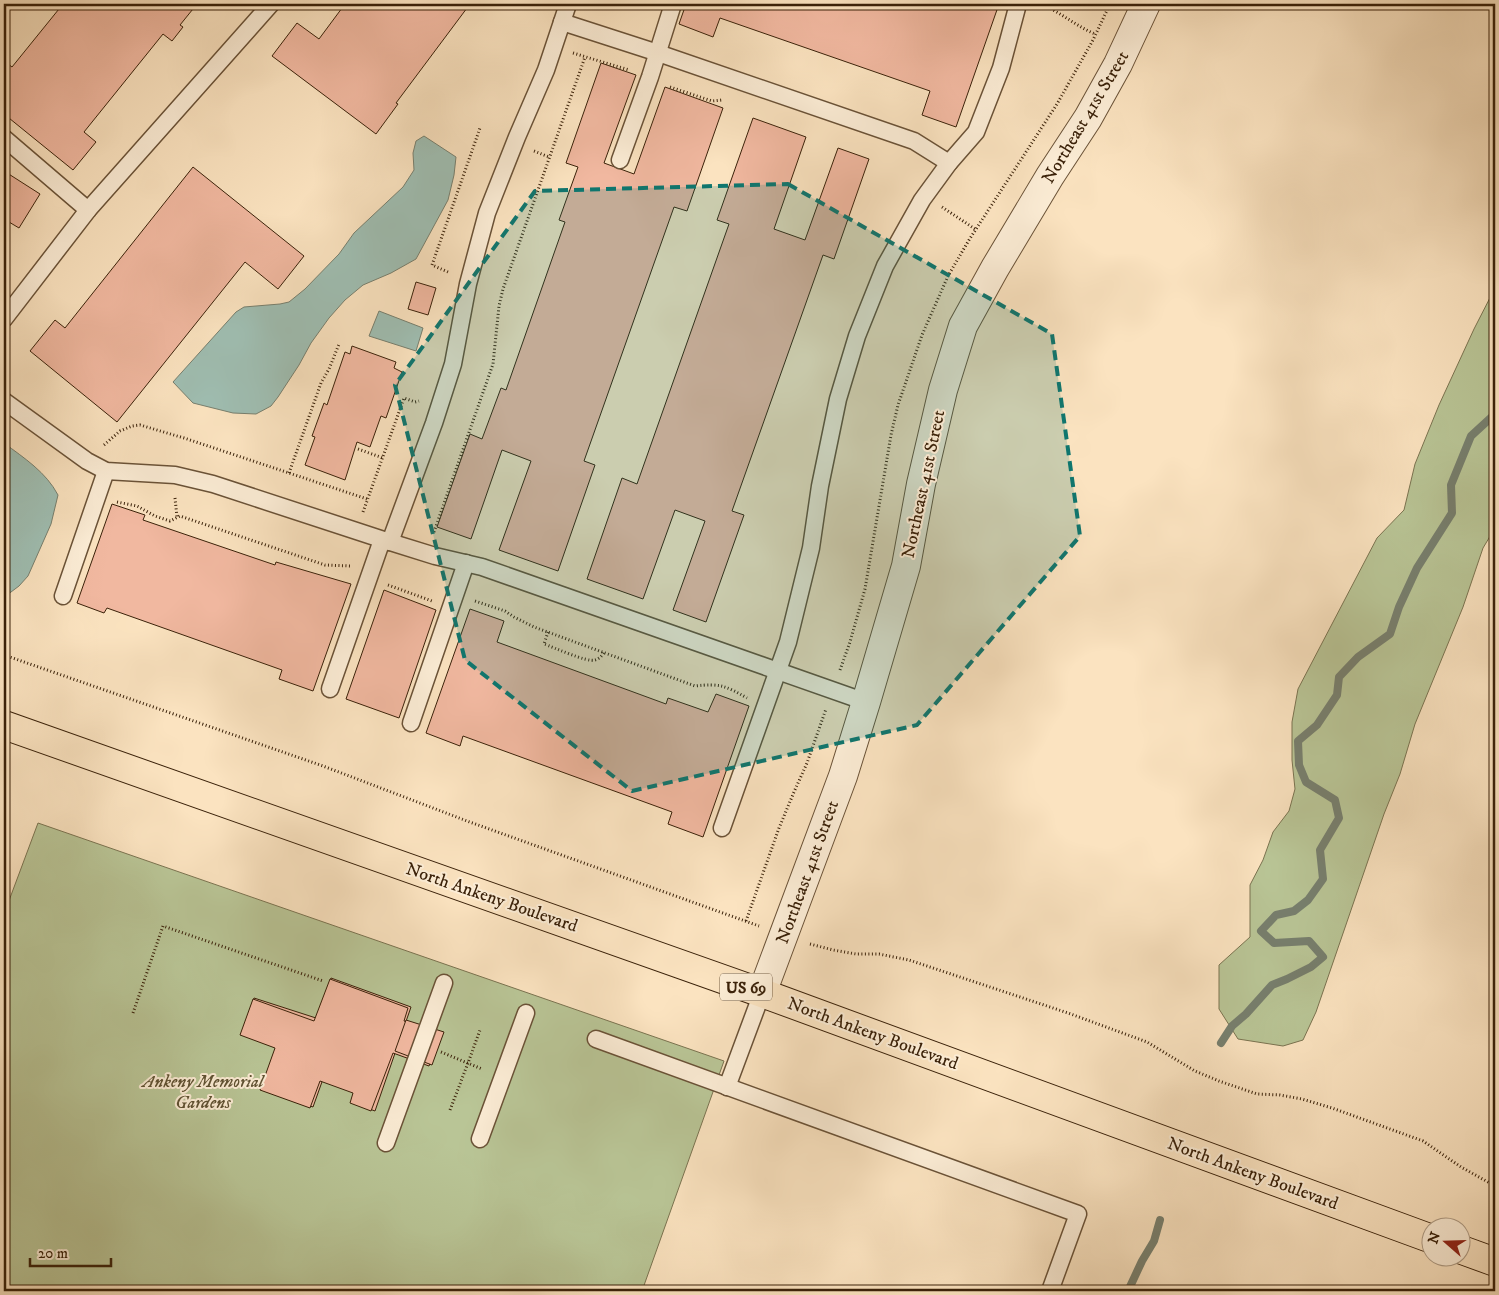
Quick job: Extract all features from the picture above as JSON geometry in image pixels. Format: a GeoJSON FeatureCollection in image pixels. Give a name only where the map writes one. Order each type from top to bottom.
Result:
{"type":"FeatureCollection","features":[{"type":"Feature","properties":{"kind":"main road","name":"North Ankeny Boulevard"},"geometry":{"type":"LineString","coordinates":[[4,725],[762,992],[1422,1235]]}},
{"type":"Feature","properties":{"kind":"main road"},"geometry":{"type":"LineString","coordinates":[[1472,1254],[1495,1262]]}},
{"type":"Feature","properties":{"kind":"street","name":"Northeast 41st Street"},"geometry":{"type":"LineString","coordinates":[[762,992],[843,776],[866,702],[906,566],[921,484],[943,390],[963,326],[994,268],[1088,118],[1118,64],[1139,6]]}},
{"type":"Feature","properties":{"kind":"lane"},"geometry":{"type":"LineString","coordinates":[[4,320],[88,210],[271,4]]}},
{"type":"Feature","properties":{"kind":"lane"},"geometry":{"type":"LineString","coordinates":[[330,689],[370,575],[431,432],[453,364],[468,284],[487,213],[546,70],[568,4]]}},
{"type":"Feature","properties":{"kind":"lane"},"geometry":{"type":"LineString","coordinates":[[620,160],[673,4]]}},
{"type":"Feature","properties":{"kind":"lane"},"geometry":{"type":"LineString","coordinates":[[722,828],[788,642],[811,548],[820,486],[838,399],[857,336],[886,266],[925,196],[948,163],[976,132],[1001,68],[1018,4]]}},
{"type":"Feature","properties":{"kind":"lane"},"geometry":{"type":"LineString","coordinates":[[562,22],[658,52],[914,141],[948,163]]}},
{"type":"Feature","properties":{"kind":"lane"},"geometry":{"type":"LineString","coordinates":[[4,138],[88,210]]}},
{"type":"Feature","properties":{"kind":"lane"},"geometry":{"type":"LineString","coordinates":[[4,401],[86,461],[106,472],[175,475],[213,484],[421,552],[482,567],[866,702]]}},
{"type":"Feature","properties":{"kind":"lane"},"geometry":{"type":"LineString","coordinates":[[63,596],[106,472]]}},
{"type":"Feature","properties":{"kind":"lane"},"geometry":{"type":"LineString","coordinates":[[411,723],[466,563]]}},
{"type":"Feature","properties":{"kind":"lane"},"geometry":{"type":"LineString","coordinates":[[386,1143],[444,983]]}},
{"type":"Feature","properties":{"kind":"lane"},"geometry":{"type":"LineString","coordinates":[[727,1087],[762,992]]}},
{"type":"Feature","properties":{"kind":"lane"},"geometry":{"type":"LineString","coordinates":[[480,1139],[526,1013]]}},
{"type":"Feature","properties":{"kind":"lane"},"geometry":{"type":"LineString","coordinates":[[596,1039],[1078,1214],[1050,1291]]}},
{"type":"Feature","properties":{"kind":"path"},"geometry":{"type":"LineString","coordinates":[[1041,4],[1056,10],[1082,28],[1095,34]]}},
{"type":"Feature","properties":{"kind":"path"},"geometry":{"type":"LineString","coordinates":[[421,552],[433,534],[493,364],[499,306],[503,288],[585,57]]}},
{"type":"Feature","properties":{"kind":"path"},"geometry":{"type":"LineString","coordinates":[[446,278],[448,272],[432,265],[480,128]]}},
{"type":"Feature","properties":{"kind":"path"},"geometry":{"type":"LineString","coordinates":[[925,196],[975,229]]}},
{"type":"Feature","properties":{"kind":"path"},"geometry":{"type":"LineString","coordinates":[[289,473],[321,383],[339,344]]}},
{"type":"Feature","properties":{"kind":"path"},"geometry":{"type":"LineString","coordinates":[[356,531],[404,398],[415,402],[419,401],[422,396]]}},
{"type":"Feature","properties":{"kind":"path"},"geometry":{"type":"LineString","coordinates":[[86,461],[120,431],[140,425],[367,499]]}},
{"type":"Feature","properties":{"kind":"path"},"geometry":{"type":"LineString","coordinates":[[358,448],[382,458]]}},
{"type":"Feature","properties":{"kind":"path"},"geometry":{"type":"LineString","coordinates":[[98,495],[137,506],[155,516],[170,521],[180,516],[325,565],[351,566],[370,575],[453,601],[505,611],[521,621],[548,632],[695,686],[716,684],[723,686],[766,707]]}},
{"type":"Feature","properties":{"kind":"path"},"geometry":{"type":"LineString","coordinates":[[548,632],[544,644],[584,659],[596,660],[604,652]]}},
{"type":"Feature","properties":{"kind":"path"},"geometry":{"type":"LineString","coordinates":[[4,655],[323,766],[467,821],[784,934],[833,950],[856,954],[879,954],[909,960],[1068,1013],[1148,1042],[1195,1071],[1219,1081],[1256,1094],[1280,1095],[1302,1099],[1423,1141],[1461,1167],[1495,1186]]}},
{"type":"Feature","properties":{"kind":"path"},"geometry":{"type":"LineString","coordinates":[[133,1013],[163,926],[323,981]]}},
{"type":"Feature","properties":{"kind":"path"},"geometry":{"type":"LineString","coordinates":[[450,1110],[480,1030]]}},
{"type":"Feature","properties":{"kind":"path"},"geometry":{"type":"LineString","coordinates":[[440,1052],[503,1078]]}},
{"type":"Feature","properties":{"kind":"highlighted area"},"geometry":{"type":"Polygon","coordinates":[[[788,184],[1052,334],[1080,536],[917,725],[632,791],[465,660],[395,385],[535,191],[788,184]]]}},
{"type":"Feature","properties":{"kind":"green space"},"geometry":{"type":"Polygon","coordinates":[[[1495,288],[1495,528],[1483,548],[1463,607],[1415,724],[1400,774],[1384,814],[1316,1012],[1303,1040],[1283,1046],[1238,1039],[1219,1009],[1219,965],[1250,937],[1250,885],[1263,860],[1273,832],[1289,811],[1295,789],[1292,760],[1292,722],[1298,689],[1377,538],[1404,510],[1415,464],[1439,405],[1495,288]]]}},
{"type":"Feature","properties":{"kind":"green space","name":"Ankeny Memorial Gardens"},"geometry":{"type":"Polygon","coordinates":[[[38,823],[724,1061],[642,1291],[4,1291],[4,914],[38,823]]]}},
{"type":"Feature","properties":{"kind":"shaded area"},"geometry":{"type":"Polygon","coordinates":[[[424,136],[456,157],[448,200],[416,259],[391,273],[363,285],[345,300],[311,343],[299,365],[271,406],[256,414],[233,413],[193,403],[173,382],[236,312],[244,307],[289,302],[305,289],[339,254],[354,233],[403,187],[414,170],[413,153],[416,141],[424,136]]]}},
{"type":"Feature","properties":{"kind":"shaded area"},"geometry":{"type":"Polygon","coordinates":[[[379,311],[423,328],[416,351],[369,336],[379,311]]]}},
{"type":"Feature","properties":{"kind":"shaded area"},"geometry":{"type":"Polygon","coordinates":[[[4,443],[41,472],[58,495],[51,524],[28,576],[7,595],[4,594],[4,443]]]}},
{"type":"Feature","properties":{"kind":"building"},"geometry":{"type":"Polygon","coordinates":[[[63,4],[197,4],[180,25],[183,27],[172,41],[163,34],[84,132],[96,142],[73,170],[4,114],[4,61],[12,67],[63,4]]]}},
{"type":"Feature","properties":{"kind":"building"},"geometry":{"type":"Polygon","coordinates":[[[345,4],[470,4],[396,103],[398,104],[376,134],[272,56],[297,23],[319,39],[345,4]]]}},
{"type":"Feature","properties":{"kind":"building"},"geometry":{"type":"Polygon","coordinates":[[[686,4],[999,4],[956,127],[922,115],[930,91],[720,18],[713,37],[679,24],[686,4]]]}},
{"type":"Feature","properties":{"kind":"building"},"geometry":{"type":"Polygon","coordinates":[[[601,63],[636,75],[604,163],[634,174],[665,87],[723,108],[687,211],[674,207],[584,461],[595,465],[558,571],[499,550],[531,461],[502,450],[471,539],[437,527],[470,434],[482,439],[501,388],[506,390],[565,222],[559,220],[578,167],[566,163],[601,63]]]}},
{"type":"Feature","properties":{"kind":"building"},"geometry":{"type":"Polygon","coordinates":[[[753,118],[806,137],[774,229],[805,240],[838,148],[869,159],[834,259],[823,255],[732,511],[744,515],[706,622],[673,610],[705,521],[675,510],[643,599],[587,579],[622,478],[637,484],[729,224],[717,220],[753,118]]]}},
{"type":"Feature","properties":{"kind":"building"},"geometry":{"type":"Polygon","coordinates":[[[193,167],[304,256],[278,289],[245,262],[117,422],[30,351],[55,320],[65,328],[193,167]]]}},
{"type":"Feature","properties":{"kind":"building"},"geometry":{"type":"Polygon","coordinates":[[[4,171],[40,194],[19,228],[4,219],[4,171]]]}},
{"type":"Feature","properties":{"kind":"building"},"geometry":{"type":"Polygon","coordinates":[[[416,282],[436,288],[428,315],[408,309],[416,282]]]}},
{"type":"Feature","properties":{"kind":"building"},"geometry":{"type":"Polygon","coordinates":[[[352,346],[396,362],[394,368],[402,372],[386,418],[381,416],[370,447],[357,442],[345,480],[305,465],[315,437],[312,436],[324,403],[327,405],[345,352],[350,354],[352,346]]]}},
{"type":"Feature","properties":{"kind":"building"},"geometry":{"type":"Polygon","coordinates":[[[112,504],[145,515],[143,520],[275,565],[276,562],[351,584],[313,691],[279,679],[282,670],[107,608],[104,613],[77,603],[112,504]]]}},
{"type":"Feature","properties":{"kind":"building"},"geometry":{"type":"Polygon","coordinates":[[[384,590],[436,610],[399,718],[346,699],[384,590]]]}},
{"type":"Feature","properties":{"kind":"building"},"geometry":{"type":"Polygon","coordinates":[[[470,609],[504,621],[497,642],[666,704],[668,698],[708,712],[716,694],[749,706],[703,837],[668,824],[672,812],[463,736],[460,746],[426,733],[470,609]]]}},
{"type":"Feature","properties":{"kind":"building"},"geometry":{"type":"Polygon","coordinates":[[[331,978],[411,1007],[375,1111],[351,1102],[355,1091],[323,1079],[313,1107],[262,1088],[277,1046],[242,1032],[254,998],[316,1018],[331,978]]]}},
{"type":"Feature","properties":{"kind":"building"},"geometry":{"type":"Polygon","coordinates":[[[330,979],[408,1008],[404,1021],[441,1034],[429,1066],[393,1053],[371,1111],[350,1103],[353,1093],[320,1081],[310,1108],[260,1090],[275,1048],[240,1035],[253,999],[314,1021],[330,979]]]}},
{"type":"Feature","properties":{"kind":"building"},"geometry":{"type":"Polygon","coordinates":[[[406,1020],[444,1032],[432,1065],[395,1051],[406,1020]]]}},
{"type":"Feature","properties":{"kind":"waterway"},"geometry":{"type":"LineString","coordinates":[[1221,1043],[1232,1026],[1246,1014],[1272,985],[1311,967],[1323,957],[1309,941],[1274,943],[1261,931],[1276,915],[1294,911],[1308,900],[1323,879],[1320,850],[1339,818],[1335,800],[1306,782],[1299,765],[1298,741],[1317,725],[1337,695],[1339,677],[1358,657],[1390,634],[1399,607],[1417,568],[1452,513],[1451,485],[1471,436],[1495,414]]}},
{"type":"Feature","properties":{"kind":"waterway"},"geometry":{"type":"LineString","coordinates":[[1128,1291],[1154,1241],[1160,1220]]}}]}
